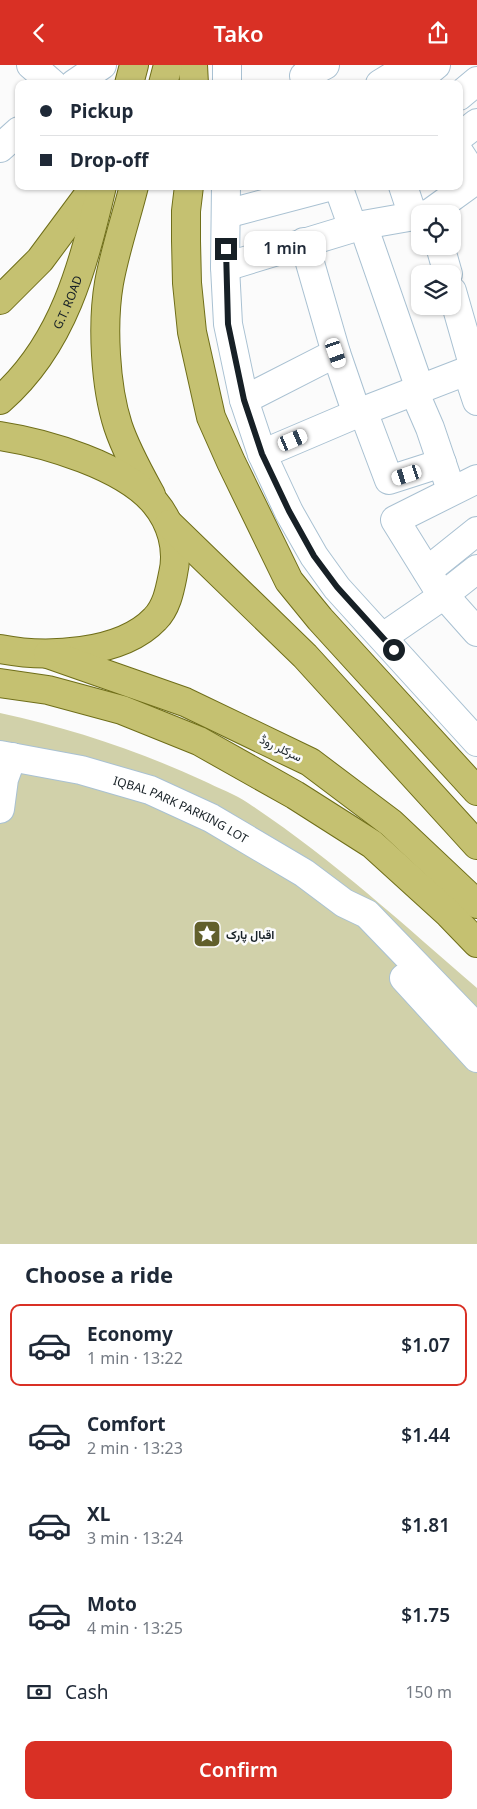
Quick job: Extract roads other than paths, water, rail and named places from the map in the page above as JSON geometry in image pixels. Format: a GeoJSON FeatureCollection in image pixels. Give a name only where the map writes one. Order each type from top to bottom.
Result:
{"type":"FeatureCollection","features":[{"type":"Feature","properties":{"kind":"main road"},"geometry":{"type":"LineString","coordinates":[[130,80],[134,65]]}},
{"type":"Feature","properties":{"kind":"main road"},"geometry":{"type":"LineString","coordinates":[[164,80],[168,65]]}},
{"type":"Feature","properties":{"kind":"main road"},"geometry":{"type":"LineString","coordinates":[[194,65],[194,80]]}},
{"type":"Feature","properties":{"kind":"main road"},"geometry":{"type":"LineString","coordinates":[[0,299],[40,260],[92,190]]}},
{"type":"Feature","properties":{"kind":"main road","name":"G.T. ROAD"},"geometry":{"type":"LineString","coordinates":[[0,400],[32,367],[56,329],[72,295],[85,255],[101,190]]}},
{"type":"Feature","properties":{"kind":"main road"},"geometry":{"type":"LineString","coordinates":[[133,190],[109,283],[106,331],[107,368],[118,427],[154,502],[168,524],[305,656],[477,845]]}},
{"type":"Feature","properties":{"kind":"main road"},"geometry":{"type":"LineString","coordinates":[[189,190],[186,211],[187,283],[192,332],[211,417],[231,462],[289,581],[320,619],[477,791]]}},
{"type":"Feature","properties":{"kind":"main road"},"geometry":{"type":"LineString","coordinates":[[0,436],[38,443],[93,463],[130,482],[154,502]]}},
{"type":"Feature","properties":{"kind":"main road"},"geometry":{"type":"LineString","coordinates":[[0,649],[20,653],[48,654],[72,652],[108,644],[144,629],[156,618],[168,595],[175,568],[175,550],[168,524]]}},
{"type":"Feature","properties":{"kind":"main road","name":"سرکلر روڈ"},"geometry":{"type":"LineString","coordinates":[[48,654],[185,702],[310,762],[391,823],[477,905]]}},
{"type":"Feature","properties":{"kind":"main road"},"geometry":{"type":"LineString","coordinates":[[0,683],[48,690],[122,710],[199,741],[295,795],[372,844],[449,914],[477,943]]}},
{"type":"Feature","properties":{"kind":"street"},"geometry":{"type":"LineString","coordinates":[[31,65],[48,80]]}},
{"type":"Feature","properties":{"kind":"street"},"geometry":{"type":"LineString","coordinates":[[80,80],[102,65]]}},
{"type":"Feature","properties":{"kind":"street"},"geometry":{"type":"LineString","coordinates":[[227,65],[227,80]]}},
{"type":"Feature","properties":{"kind":"street"},"geometry":{"type":"LineString","coordinates":[[398,80],[411,77],[436,65]]}},
{"type":"Feature","properties":{"kind":"street"},"geometry":{"type":"LineString","coordinates":[[463,93],[477,81]]}},
{"type":"Feature","properties":{"kind":"street"},"geometry":{"type":"LineString","coordinates":[[463,134],[477,123]]}},
{"type":"Feature","properties":{"kind":"street"},"geometry":{"type":"LineString","coordinates":[[0,148],[15,135]]}},
{"type":"Feature","properties":{"kind":"street"},"geometry":{"type":"LineString","coordinates":[[463,158],[477,179],[463,188]]}},
{"type":"Feature","properties":{"kind":"street"},"geometry":{"type":"LineString","coordinates":[[226,190],[225,267],[228,324],[244,400],[262,454],[289,511],[314,556],[337,587],[383,637],[472,727]]}},
{"type":"Feature","properties":{"kind":"street"},"geometry":{"type":"LineString","coordinates":[[226,214],[317,190]]}},
{"type":"Feature","properties":{"kind":"street"},"geometry":{"type":"LineString","coordinates":[[340,190],[358,227],[452,492]]}},
{"type":"Feature","properties":{"kind":"street"},"geometry":{"type":"LineString","coordinates":[[406,190],[417,205]]}},
{"type":"Feature","properties":{"kind":"street"},"geometry":{"type":"LineString","coordinates":[[438,205],[460,190]]}},
{"type":"Feature","properties":{"kind":"street"},"geometry":{"type":"LineString","coordinates":[[225,267],[358,227],[411,217]]}},
{"type":"Feature","properties":{"kind":"street"},"geometry":{"type":"LineString","coordinates":[[304,242],[336,353],[389,480],[442,463]]}},
{"type":"Feature","properties":{"kind":"street"},"geometry":{"type":"LineString","coordinates":[[458,315],[473,369],[477,401]]}},
{"type":"Feature","properties":{"kind":"street"},"geometry":{"type":"LineString","coordinates":[[244,400],[336,353]]}},
{"type":"Feature","properties":{"kind":"street"},"geometry":{"type":"LineString","coordinates":[[262,454],[360,412],[473,369]]}},
{"type":"Feature","properties":{"kind":"street"},"geometry":{"type":"LineString","coordinates":[[477,479],[395,520],[444,595],[477,632]]}},
{"type":"Feature","properties":{"kind":"street"},"geometry":{"type":"LineString","coordinates":[[427,571],[477,531]]}},
{"type":"Feature","properties":{"kind":"street"},"geometry":{"type":"LineString","coordinates":[[383,637],[444,595],[477,569]]}},
{"type":"Feature","properties":{"kind":"street"},"geometry":{"type":"LineString","coordinates":[[0,809],[6,756]]}},
{"type":"Feature","properties":{"kind":"street","name":"IQBAL PARK PARKING LOT"},"geometry":{"type":"LineString","coordinates":[[6,756],[81,770],[150,790],[211,817],[304,873],[344,903],[367,914],[477,1028]]}},
{"type":"Feature","properties":{"kind":"street","name":"IQBAL PARK PARKING LOT"},"geometry":{"type":"LineString","coordinates":[[344,903],[353,923],[477,1059]]}},
{"type":"Feature","properties":{"kind":"place","name":"اقبال پارک"},"geometry":{"type":"Point","coordinates":[207,934]}}]}
